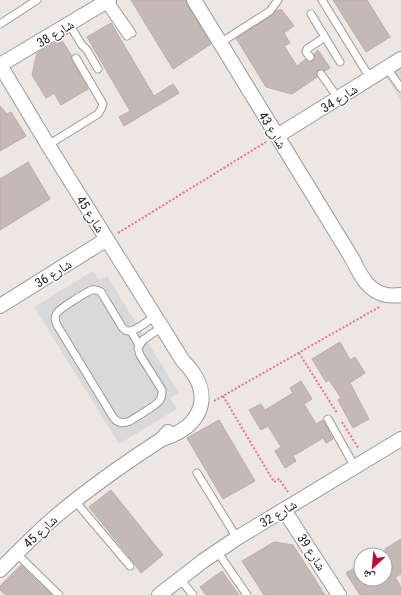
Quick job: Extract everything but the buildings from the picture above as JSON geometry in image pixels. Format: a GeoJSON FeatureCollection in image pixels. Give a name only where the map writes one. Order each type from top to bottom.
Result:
{"type":"FeatureCollection","features":[{"type":"Feature","properties":{"kind":"street","name":"شارع 43"},"geometry":{"type":"LineString","coordinates":[[194,0],[353,260],[362,279],[371,288],[382,294],[395,296],[401,295]]}},
{"type":"Feature","properties":{"kind":"street","name":"شارع 38"},"geometry":{"type":"LineString","coordinates":[[0,65],[106,1]]}},
{"type":"Feature","properties":{"kind":"street","name":"شارع 34"},"geometry":{"type":"LineString","coordinates":[[277,136],[370,78],[397,64]]}},
{"type":"Feature","properties":{"kind":"street","name":"شارع 45"},"geometry":{"type":"LineString","coordinates":[[0,65],[48,145],[183,361],[192,371],[198,382],[202,398],[198,414],[189,425],[173,435],[162,439]]}},
{"type":"Feature","properties":{"kind":"street","name":"شارع 36"},"geometry":{"type":"LineString","coordinates":[[0,306],[107,239]]}},
{"type":"Feature","properties":{"kind":"street","name":"شارع 43"},"geometry":{"type":"LineString","coordinates":[[353,260],[371,278],[378,282],[388,286],[401,286]]}},
{"type":"Feature","properties":{"kind":"street","name":"شارع 45"},"geometry":{"type":"LineString","coordinates":[[0,570],[50,522],[75,501],[108,475],[162,439],[184,420],[191,407],[192,400],[191,384],[183,361]]}},
{"type":"Feature","properties":{"kind":"street","name":"شارع 32"},"geometry":{"type":"LineString","coordinates":[[160,595],[216,551],[401,439]]}},
{"type":"Feature","properties":{"kind":"street","name":"شارع 39"},"geometry":{"type":"LineString","coordinates":[[289,506],[339,595]]}},
{"type":"Feature","properties":{"kind":"lane"},"geometry":{"type":"LineString","coordinates":[[0,24],[37,0]]}},
{"type":"Feature","properties":{"kind":"lane"},"geometry":{"type":"LineString","coordinates":[[220,43],[270,11],[278,0]]}},
{"type":"Feature","properties":{"kind":"lane"},"geometry":{"type":"LineString","coordinates":[[322,0],[370,78]]}},
{"type":"Feature","properties":{"kind":"lane"},"geometry":{"type":"LineString","coordinates":[[106,1],[130,34]]}},
{"type":"Feature","properties":{"kind":"lane"},"geometry":{"type":"LineString","coordinates":[[311,14],[340,62]]}},
{"type":"Feature","properties":{"kind":"lane"},"geometry":{"type":"LineString","coordinates":[[71,23],[82,44],[98,68]]}},
{"type":"Feature","properties":{"kind":"lane"},"geometry":{"type":"LineString","coordinates":[[310,57],[306,50],[325,37]]}},
{"type":"Feature","properties":{"kind":"lane"},"geometry":{"type":"LineString","coordinates":[[48,145],[98,114],[103,104],[76,58]]}},
{"type":"Feature","properties":{"kind":"lane"},"geometry":{"type":"LineString","coordinates":[[397,64],[401,88]]}},
{"type":"Feature","properties":{"kind":"lane"},"geometry":{"type":"LineString","coordinates":[[321,74],[338,98]]}},
{"type":"Feature","properties":{"kind":"lane"},"geometry":{"type":"LineString","coordinates":[[131,331],[139,345],[138,348],[140,354],[162,390],[162,396],[159,401],[139,415],[126,422],[119,422],[113,417],[61,332],[55,318],[56,314],[61,309],[89,291],[95,289],[101,292],[122,327],[126,331],[131,331],[158,321]]}},
{"type":"Feature","properties":{"kind":"lane"},"geometry":{"type":"LineString","coordinates":[[139,345],[158,321]]}},
{"type":"Feature","properties":{"kind":"lane"},"geometry":{"type":"LineString","coordinates":[[328,419],[360,464]]}},
{"type":"Feature","properties":{"kind":"lane"},"geometry":{"type":"LineString","coordinates":[[197,473],[237,538]]}},
{"type":"Feature","properties":{"kind":"lane"},"geometry":{"type":"LineString","coordinates":[[75,501],[130,566]]}},
{"type":"Feature","properties":{"kind":"lane"},"geometry":{"type":"LineString","coordinates":[[216,551],[246,595]]}},
{"type":"Feature","properties":{"kind":"lane"},"geometry":{"type":"LineString","coordinates":[[16,554],[59,595]]}},
{"type":"Feature","properties":{"kind":"lane"},"geometry":{"type":"LineString","coordinates":[[180,579],[193,595]]}},
{"type":"Feature","properties":{"kind":"path"},"geometry":{"type":"LineString","coordinates":[[107,239],[277,136]]}},
{"type":"Feature","properties":{"kind":"path"},"geometry":{"type":"LineString","coordinates":[[200,409],[381,306]]}},
{"type":"Feature","properties":{"kind":"path"},"geometry":{"type":"LineString","coordinates":[[299,353],[337,413]]}},
{"type":"Feature","properties":{"kind":"path"},"geometry":{"type":"LineString","coordinates":[[223,396],[274,482],[279,479],[289,506]]}},
{"type":"Feature","properties":{"kind":"path"},"geometry":{"type":"LineString","coordinates":[[341,420],[360,464]]}},
{"type":"Feature","properties":{"kind":"shaded area"},"geometry":{"type":"Polygon","coordinates":[[[401,67],[401,101],[386,76],[401,67]]]}},
{"type":"Feature","properties":{"kind":"shaded area"},"geometry":{"type":"Polygon","coordinates":[[[93,271],[99,280],[107,276],[179,393],[170,398],[177,409],[119,444],[34,307],[93,271]]]}}]}
